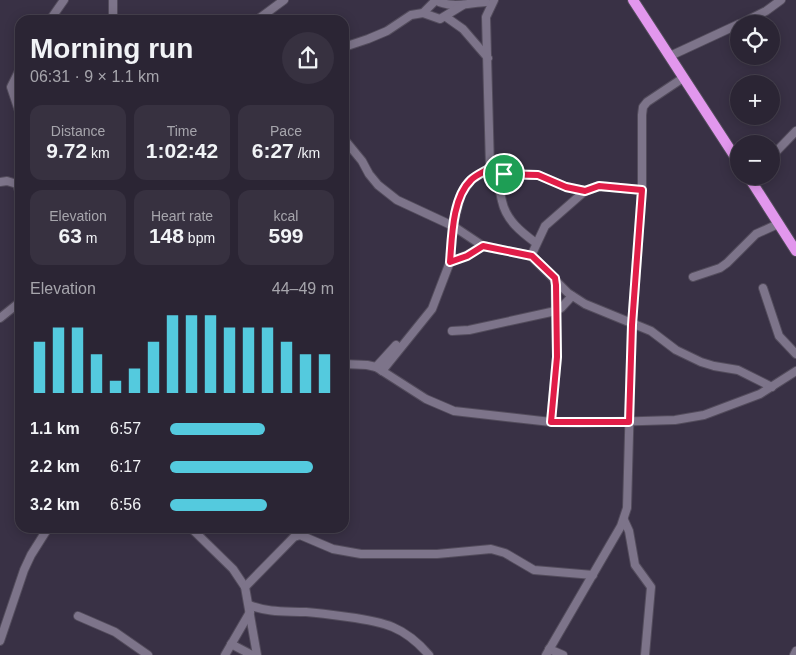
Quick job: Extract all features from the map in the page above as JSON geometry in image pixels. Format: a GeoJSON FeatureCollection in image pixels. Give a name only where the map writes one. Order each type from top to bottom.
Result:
{"type":"FeatureCollection","features":[{"type":"Feature","properties":{"kind":"highway"},"geometry":{"type":"LineString","coordinates":[[633,0],[730,148]]}},
{"type":"Feature","properties":{"kind":"highway"},"geometry":{"type":"LineString","coordinates":[[755,185],[796,251]]}},
{"type":"Feature","properties":{"kind":"street"},"geometry":{"type":"LineString","coordinates":[[54,15],[64,0]]}},
{"type":"Feature","properties":{"kind":"street"},"geometry":{"type":"LineString","coordinates":[[113,0],[113,15]]}},
{"type":"Feature","properties":{"kind":"street"},"geometry":{"type":"LineString","coordinates":[[264,15],[284,0]]}},
{"type":"Feature","properties":{"kind":"street"},"geometry":{"type":"LineString","coordinates":[[423,13],[436,0],[448,5],[489,2],[486,17],[490,168],[496,174],[508,217],[519,230],[536,244]]}},
{"type":"Feature","properties":{"kind":"street"},"geometry":{"type":"LineString","coordinates":[[759,15],[781,0]]}},
{"type":"Feature","properties":{"kind":"street"},"geometry":{"type":"LineString","coordinates":[[349,45],[387,30],[411,15],[423,13],[438,20],[446,17],[463,5]]}},
{"type":"Feature","properties":{"kind":"street"},"geometry":{"type":"LineString","coordinates":[[446,17],[463,29],[488,58]]}},
{"type":"Feature","properties":{"kind":"street"},"geometry":{"type":"LineString","coordinates":[[670,56],[730,28]]}},
{"type":"Feature","properties":{"kind":"street"},"geometry":{"type":"LineString","coordinates":[[563,655],[548,652],[624,520],[628,498],[632,325],[642,190],[643,107],[650,99],[683,78]]}},
{"type":"Feature","properties":{"kind":"street"},"geometry":{"type":"LineString","coordinates":[[15,79],[11,87],[15,99]]}},
{"type":"Feature","properties":{"kind":"street"},"geometry":{"type":"LineString","coordinates":[[780,148],[796,131]]}},
{"type":"Feature","properties":{"kind":"street"},"geometry":{"type":"LineString","coordinates":[[349,145],[362,161],[369,174],[387,193],[413,208],[453,226],[483,246],[532,256],[572,296],[585,304],[651,332],[679,351],[701,362],[738,370],[772,387]]}},
{"type":"Feature","properties":{"kind":"street"},"geometry":{"type":"LineString","coordinates":[[379,369],[432,309],[450,262],[453,226],[461,194],[471,180],[490,168]]}},
{"type":"Feature","properties":{"kind":"street"},"geometry":{"type":"LineString","coordinates":[[496,174],[538,175],[566,187],[585,191]]}},
{"type":"Feature","properties":{"kind":"street"},"geometry":{"type":"LineString","coordinates":[[0,182],[7,181],[15,183]]}},
{"type":"Feature","properties":{"kind":"street"},"geometry":{"type":"LineString","coordinates":[[532,256],[545,226],[585,191],[599,186],[642,190]]}},
{"type":"Feature","properties":{"kind":"street"},"geometry":{"type":"LineString","coordinates":[[693,277],[720,268],[756,234],[778,224]]}},
{"type":"Feature","properties":{"kind":"street"},"geometry":{"type":"LineString","coordinates":[[450,262],[467,256],[483,246]]}},
{"type":"Feature","properties":{"kind":"street"},"geometry":{"type":"LineString","coordinates":[[551,422],[556,367],[557,310],[555,278]]}},
{"type":"Feature","properties":{"kind":"street"},"geometry":{"type":"LineString","coordinates":[[763,288],[779,336],[796,354]]}},
{"type":"Feature","properties":{"kind":"street"},"geometry":{"type":"LineString","coordinates":[[452,331],[469,330],[557,310],[572,296]]}},
{"type":"Feature","properties":{"kind":"street"},"geometry":{"type":"LineString","coordinates":[[0,318],[15,306]]}},
{"type":"Feature","properties":{"kind":"street"},"geometry":{"type":"LineString","coordinates":[[349,364],[367,365],[379,369],[426,399],[454,411],[551,422],[675,420],[704,415],[760,394],[796,371]]}},
{"type":"Feature","properties":{"kind":"street"},"geometry":{"type":"LineString","coordinates":[[624,520],[629,531],[635,565],[651,587],[645,655]]}},
{"type":"Feature","properties":{"kind":"street"},"geometry":{"type":"LineString","coordinates":[[0,641],[27,563],[45,533]]}},
{"type":"Feature","properties":{"kind":"street"},"geometry":{"type":"LineString","coordinates":[[196,533],[233,569],[244,587],[257,655]]}},
{"type":"Feature","properties":{"kind":"street"},"geometry":{"type":"LineString","coordinates":[[244,587],[294,537],[300,535],[333,549],[361,554],[437,554],[490,549],[506,553],[534,570],[594,575]]}},
{"type":"Feature","properties":{"kind":"street"},"geometry":{"type":"LineString","coordinates":[[225,655],[249,609]]}},
{"type":"Feature","properties":{"kind":"street"},"geometry":{"type":"LineString","coordinates":[[249,609],[374,620],[385,623],[415,641],[429,655]]}},
{"type":"Feature","properties":{"kind":"street"},"geometry":{"type":"LineString","coordinates":[[78,616],[128,639],[148,655]]}},
{"type":"Feature","properties":{"kind":"street"},"geometry":{"type":"LineString","coordinates":[[231,644],[252,655]]}},
{"type":"Feature","properties":{"kind":"street"},"geometry":{"type":"LineString","coordinates":[[794,655],[796,651]]}},
{"type":"Feature","properties":{"kind":"route"},"geometry":{"type":"LineString","coordinates":[[490,168],[496,174],[504,174],[538,175],[566,187],[585,191],[599,186],[642,190],[632,325],[629,422],[551,422],[557,357],[556,285],[555,278],[541,264],[532,256],[483,246],[467,256],[450,262],[453,226],[461,194],[471,180],[490,168]]}}]}
